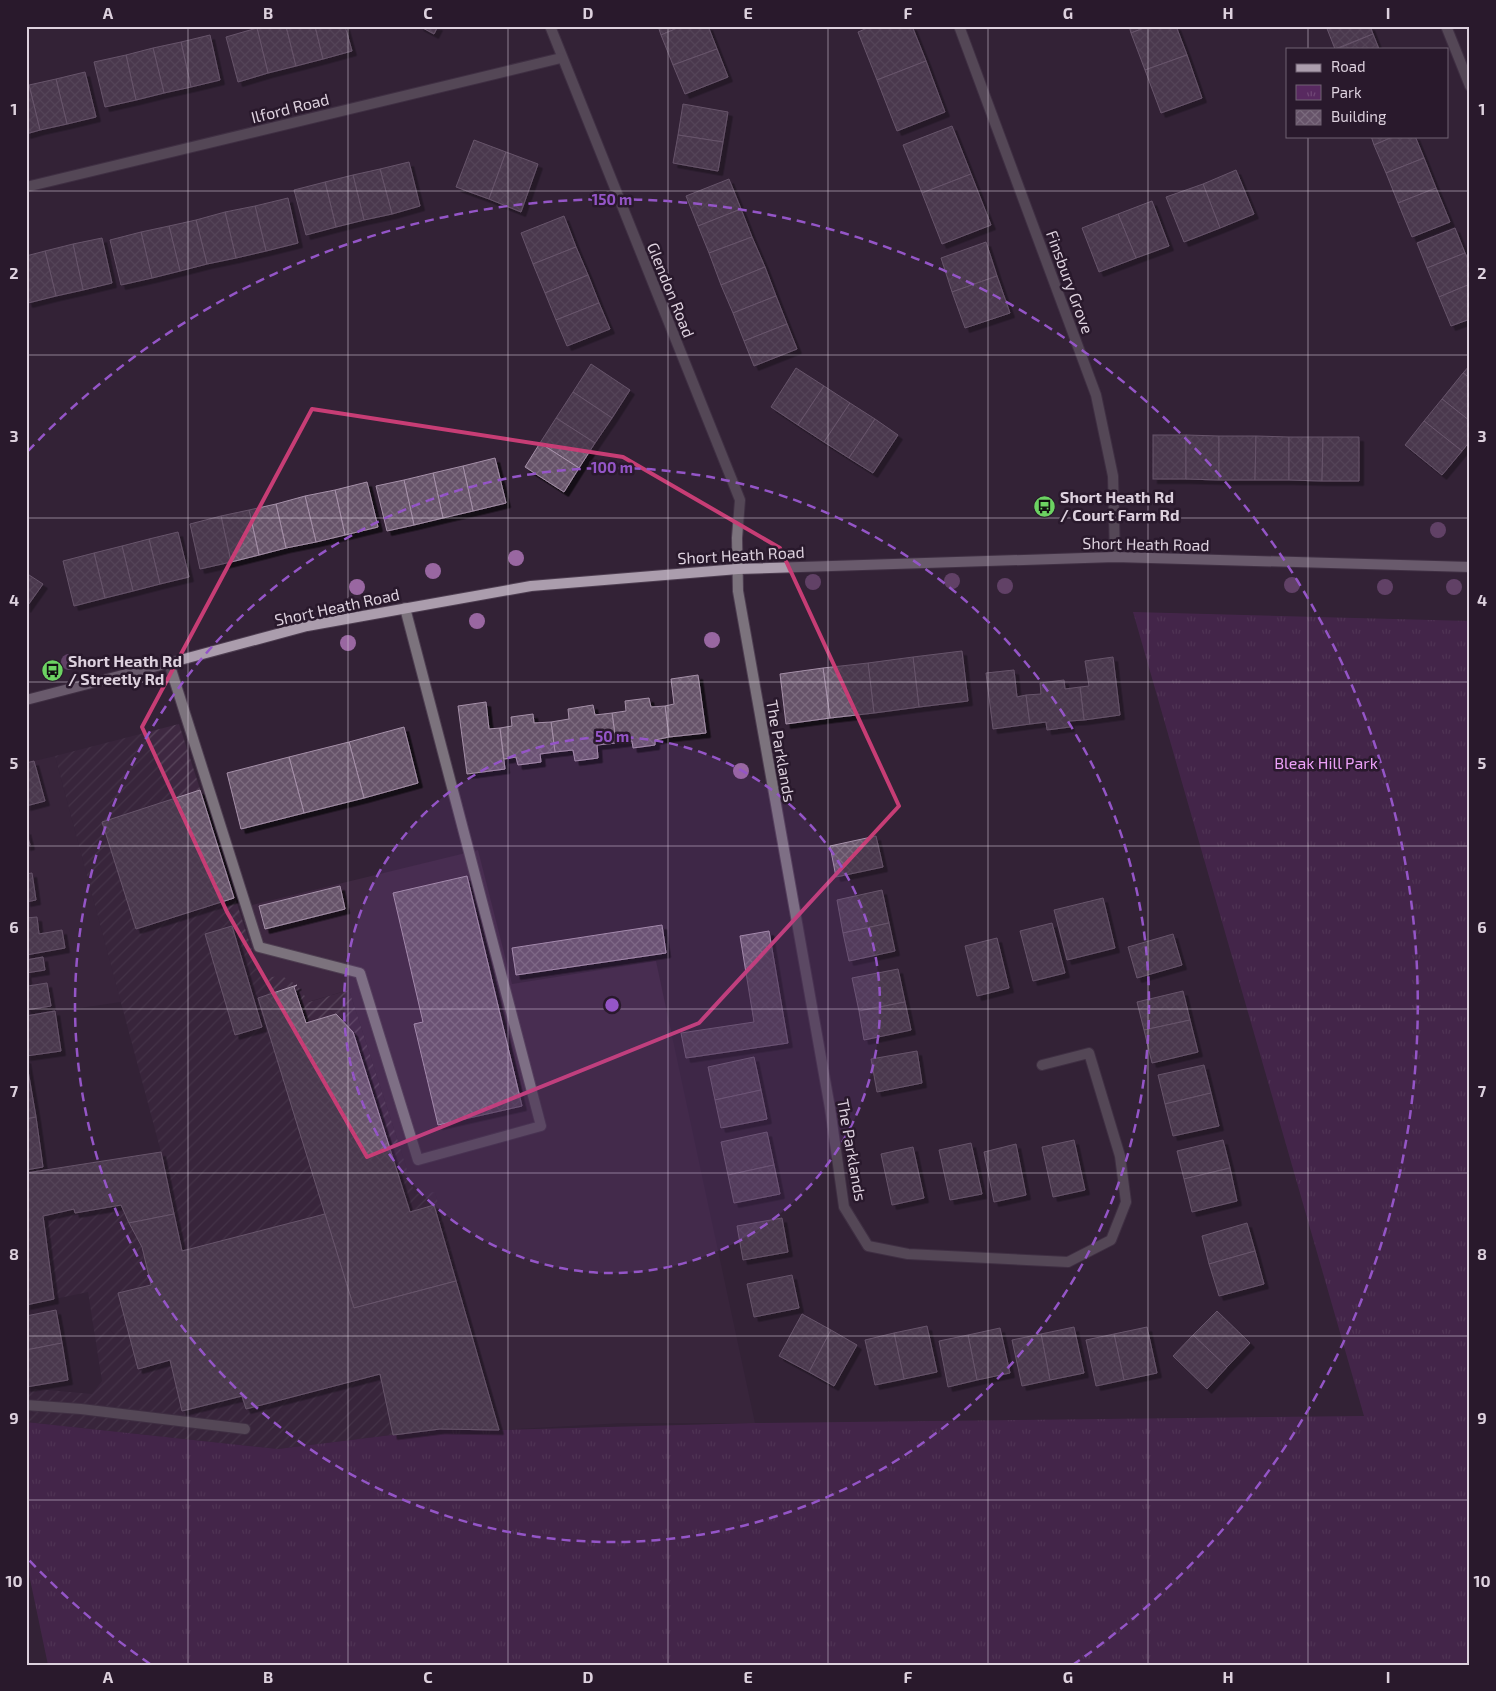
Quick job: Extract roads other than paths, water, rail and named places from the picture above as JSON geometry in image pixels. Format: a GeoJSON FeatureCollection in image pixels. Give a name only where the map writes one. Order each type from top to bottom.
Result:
{"type":"FeatureCollection","features":[{"type":"Feature","properties":{"kind":"street","name":"Glendon Road"},"geometry":{"type":"LineString","coordinates":[[550,26],[561,58],[740,500],[737,538],[738,568]]}},
{"type":"Feature","properties":{"kind":"street","name":"Finsbury Grove"},"geometry":{"type":"LineString","coordinates":[[959,26],[1096,395],[1113,476],[1115,557]]}},
{"type":"Feature","properties":{"kind":"street"},"geometry":{"type":"LineString","coordinates":[[1446,26],[1470,86]]}},
{"type":"Feature","properties":{"kind":"street","name":"Ilford Road"},"geometry":{"type":"LineString","coordinates":[[26,187],[561,58]]}},
{"type":"Feature","properties":{"kind":"street","name":"Short Heath Road"},"geometry":{"type":"LineString","coordinates":[[26,700],[307,626],[531,586],[738,568],[1115,557],[1470,567]]}},
{"type":"Feature","properties":{"kind":"street","name":"The Parklands"},"geometry":{"type":"LineString","coordinates":[[738,568],[738,591],[830,1108],[844,1207],[868,1246],[908,1254],[1068,1262],[1111,1240],[1126,1202],[1120,1156],[1090,1053],[1042,1065]]}},
{"type":"Feature","properties":{"kind":"street"},"geometry":{"type":"LineString","coordinates":[[169,663],[259,947],[360,973],[418,1160],[542,1126],[405,608]]}},
{"type":"Feature","properties":{"kind":"street"},"geometry":{"type":"LineString","coordinates":[[26,1405],[81,1408],[245,1429]]}},
{"type":"Feature","properties":{"kind":"place","name":"Short Heath Rd / Court Farm Rd"},"geometry":{"type":"Point","coordinates":[1044,506]}},
{"type":"Feature","properties":{"kind":"place","name":"Short Heath Rd / Streetly Rd"},"geometry":{"type":"Point","coordinates":[52,670]}},
{"type":"Feature","properties":{"kind":"park label","name":"Bleak Hill Park"},"geometry":{"type":"Point","coordinates":[1326,763]}}]}
